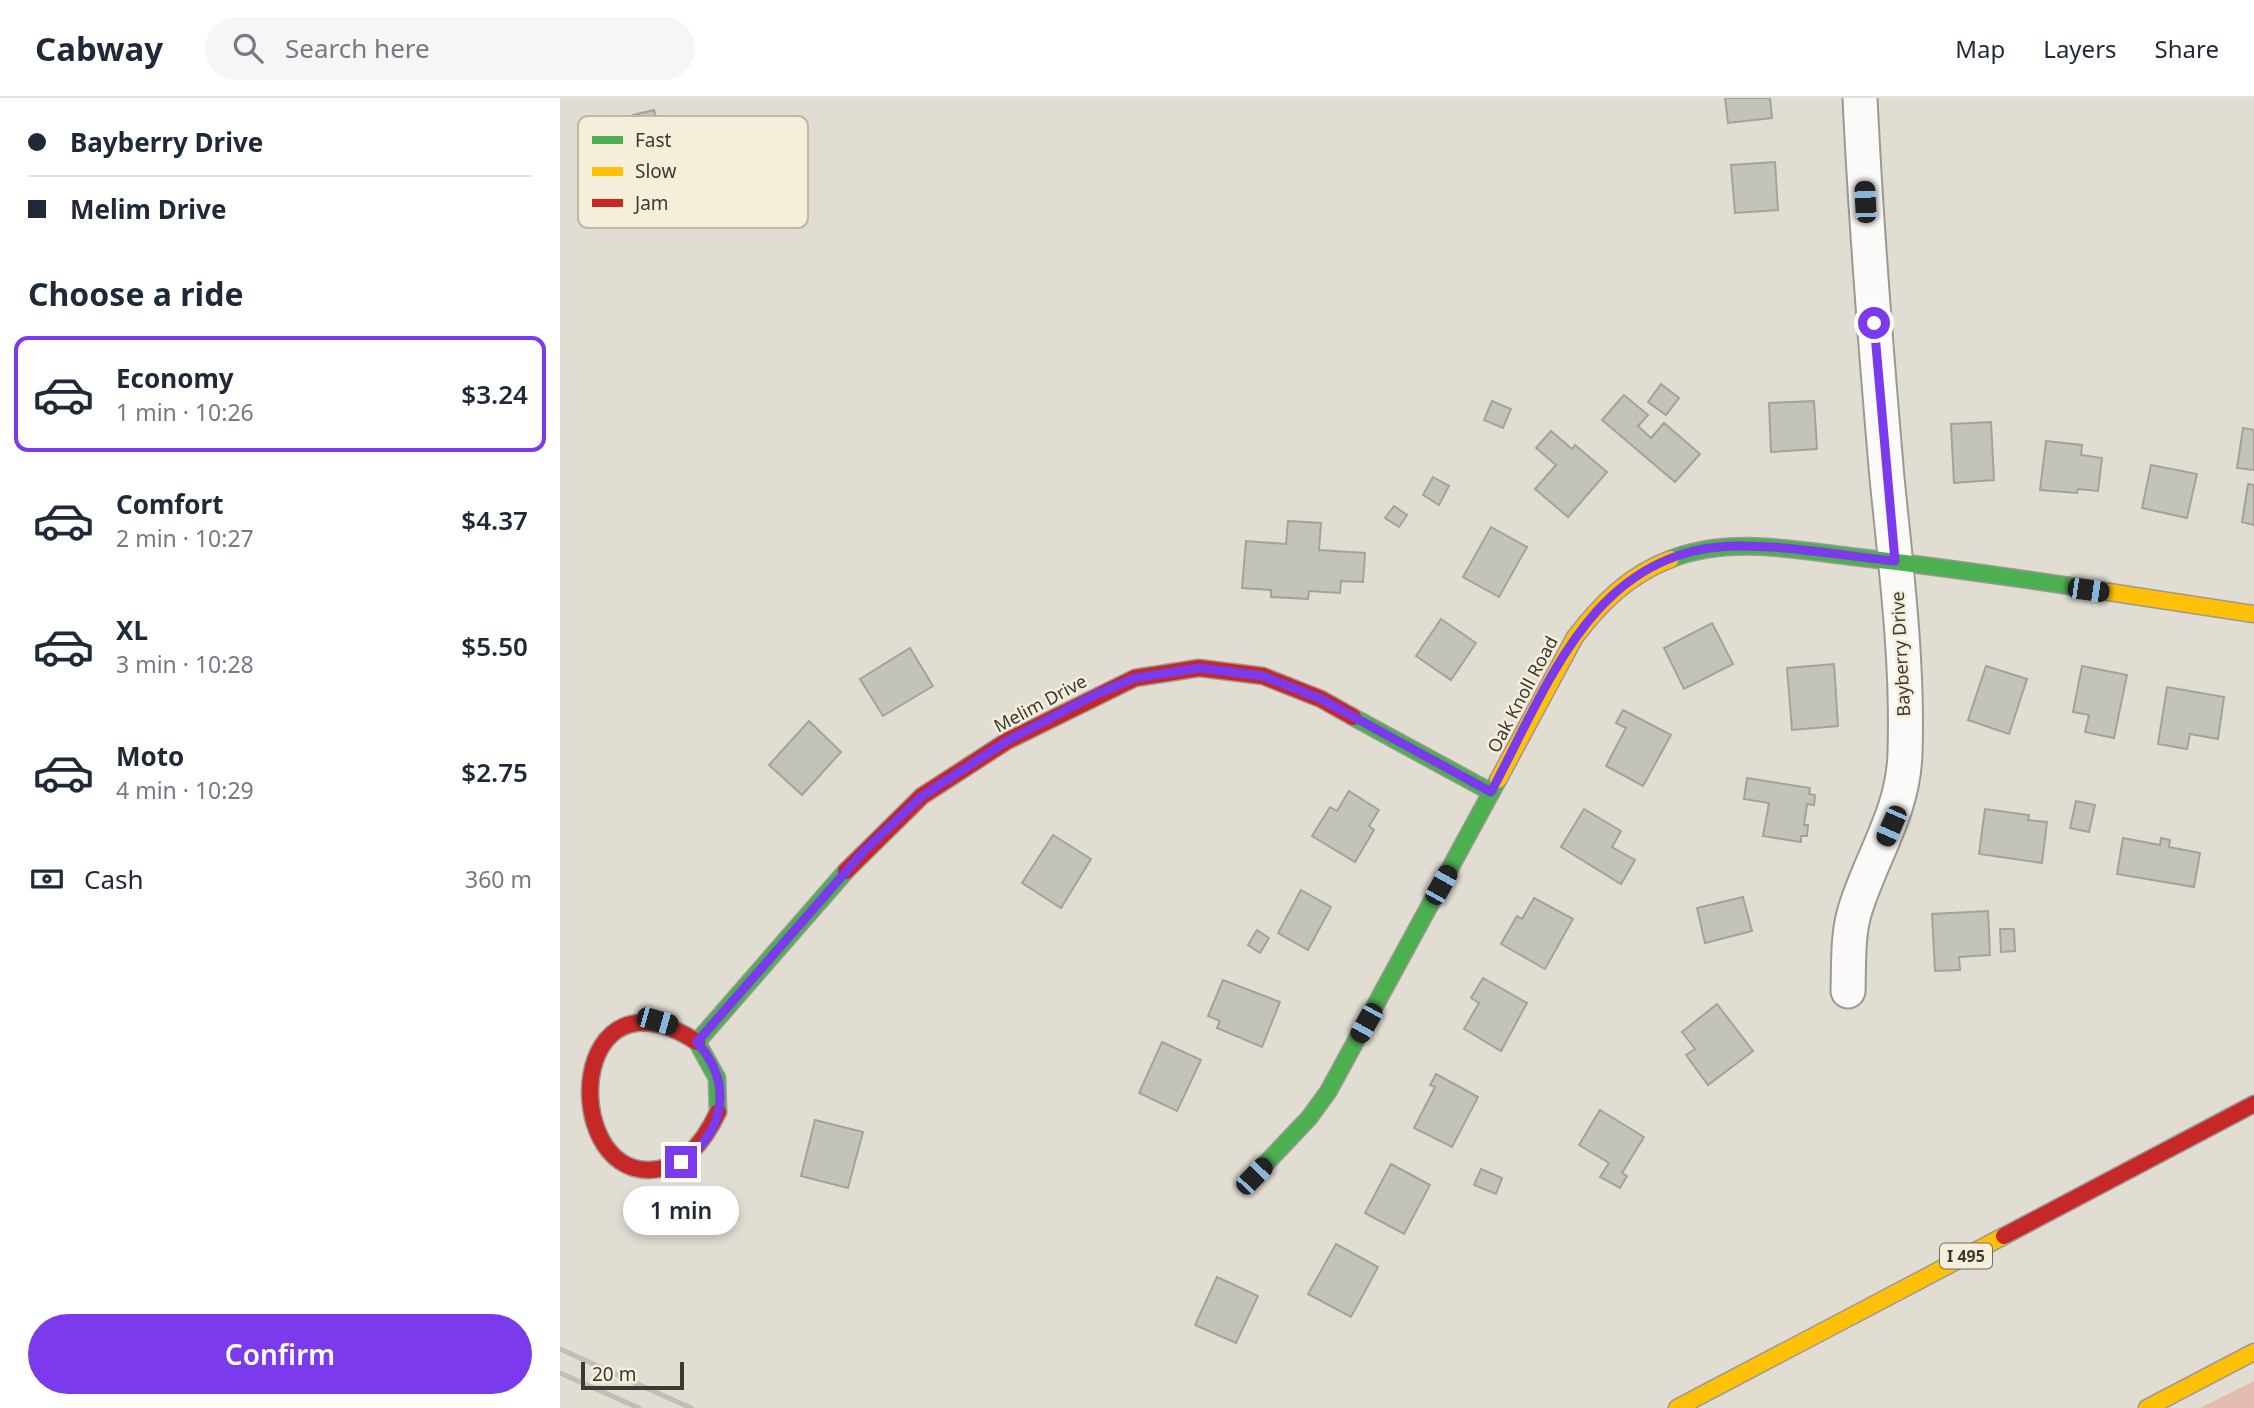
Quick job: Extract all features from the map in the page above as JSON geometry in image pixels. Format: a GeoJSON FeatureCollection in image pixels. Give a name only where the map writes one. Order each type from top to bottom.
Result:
{"type":"FeatureCollection","features":[{"type":"Feature","properties":{"kind":"main road","name":"Oak Knoll Road"},"geometry":{"type":"LineString","coordinates":[[1254,1176],[1310,1118],[1328,1092],[1575,637],[1613,592],[1645,570],[1681,555],[1738,546],[1895,561],[2254,614]]}},
{"type":"Feature","properties":{"kind":"main road","name":"Melim Drive"},"geometry":{"type":"LineString","coordinates":[[697,1042],[863,852],[922,796],[1007,741],[1105,690],[1135,678],[1199,668],[1242,672],[1276,680],[1321,699],[1491,792]]}},
{"type":"Feature","properties":{"kind":"main road"},"geometry":{"type":"LineString","coordinates":[[579,1057],[600,1035],[613,1027],[635,1021],[657,1021],[672,1026],[697,1042],[709,1056],[720,1089],[715,1124],[695,1152],[664,1169],[638,1171],[612,1165],[585,1142]]}},
{"type":"Feature","properties":{"kind":"main road","name":"I 495"},"geometry":{"type":"LineString","coordinates":[[1677,1408],[2254,1104]]}},
{"type":"Feature","properties":{"kind":"main road"},"geometry":{"type":"LineString","coordinates":[[2147,1408],[2254,1352]]}},
{"type":"Feature","properties":{"kind":"street","name":"Bayberry Drive"},"geometry":{"type":"LineString","coordinates":[[1848,991],[1849,943],[1855,909],[1891,826],[1902,785],[1905,752],[1895,561],[1867,245],[1860,98]]}},
{"type":"Feature","properties":{"kind":"shaded area"},"geometry":{"type":"Polygon","coordinates":[[[2254,1381],[2254,1408],[2200,1408],[2254,1381]]]}},
{"type":"Feature","properties":{"kind":"building"},"geometry":{"type":"Polygon","coordinates":[[[1725,98],[1770,98],[1772,118],[1728,123],[1725,98]]]}},
{"type":"Feature","properties":{"kind":"building"},"geometry":{"type":"Polygon","coordinates":[[[654,110],[656,116],[633,116],[654,110]]]}},
{"type":"Feature","properties":{"kind":"building"},"geometry":{"type":"Polygon","coordinates":[[[1775,162],[1778,210],[1735,213],[1731,165],[1775,162]]]}},
{"type":"Feature","properties":{"kind":"building"},"geometry":{"type":"Polygon","coordinates":[[[1661,384],[1679,398],[1666,415],[1648,402],[1661,384]]]}},
{"type":"Feature","properties":{"kind":"building"},"geometry":{"type":"Polygon","coordinates":[[[1624,395],[1648,415],[1638,426],[1651,438],[1664,423],[1700,454],[1675,482],[1602,420],[1624,395]]]}},
{"type":"Feature","properties":{"kind":"building"},"geometry":{"type":"Polygon","coordinates":[[[1492,401],[1511,409],[1503,428],[1484,420],[1492,401]]]}},
{"type":"Feature","properties":{"kind":"building"},"geometry":{"type":"Polygon","coordinates":[[[1814,401],[1817,449],[1771,452],[1769,403],[1814,401]]]}},
{"type":"Feature","properties":{"kind":"building"},"geometry":{"type":"Polygon","coordinates":[[[1991,422],[1994,480],[1954,483],[1951,424],[1991,422]]]}},
{"type":"Feature","properties":{"kind":"building"},"geometry":{"type":"Polygon","coordinates":[[[2243,428],[2254,430],[2254,470],[2237,468],[2243,428]]]}},
{"type":"Feature","properties":{"kind":"building"},"geometry":{"type":"Polygon","coordinates":[[[1551,431],[1572,449],[1575,445],[1607,472],[1568,517],[1535,489],[1556,465],[1536,448],[1551,431]]]}},
{"type":"Feature","properties":{"kind":"building"},"geometry":{"type":"Polygon","coordinates":[[[2046,441],[2082,445],[2081,455],[2102,458],[2098,491],[2078,489],[2077,493],[2040,490],[2046,441]]]}},
{"type":"Feature","properties":{"kind":"building"},"geometry":{"type":"Polygon","coordinates":[[[2151,465],[2197,474],[2187,518],[2142,508],[2151,465]]]}},
{"type":"Feature","properties":{"kind":"building"},"geometry":{"type":"Polygon","coordinates":[[[1433,477],[1449,486],[1439,505],[1423,495],[1433,477]]]}},
{"type":"Feature","properties":{"kind":"building"},"geometry":{"type":"Polygon","coordinates":[[[2248,484],[2254,485],[2254,525],[2242,522],[2248,484]]]}},
{"type":"Feature","properties":{"kind":"building"},"geometry":{"type":"Polygon","coordinates":[[[1394,506],[1407,515],[1399,527],[1385,518],[1394,506]]]}},
{"type":"Feature","properties":{"kind":"building"},"geometry":{"type":"Polygon","coordinates":[[[1288,521],[1321,523],[1319,550],[1365,553],[1363,582],[1341,581],[1340,593],[1309,591],[1308,599],[1271,597],[1271,590],[1242,588],[1246,541],[1286,544],[1288,521]]]}},
{"type":"Feature","properties":{"kind":"building"},"geometry":{"type":"Polygon","coordinates":[[[1491,527],[1527,547],[1499,597],[1463,577],[1491,527]]]}},
{"type":"Feature","properties":{"kind":"building"},"geometry":{"type":"Polygon","coordinates":[[[1441,619],[1476,643],[1451,680],[1416,656],[1441,619]]]}},
{"type":"Feature","properties":{"kind":"building"},"geometry":{"type":"Polygon","coordinates":[[[1712,623],[1733,664],[1684,689],[1664,648],[1712,623]]]}},
{"type":"Feature","properties":{"kind":"building"},"geometry":{"type":"Polygon","coordinates":[[[910,648],[933,686],[883,716],[860,679],[910,648]]]}},
{"type":"Feature","properties":{"kind":"building"},"geometry":{"type":"Polygon","coordinates":[[[1834,664],[1838,726],[1792,730],[1787,668],[1834,664]]]}},
{"type":"Feature","properties":{"kind":"building"},"geometry":{"type":"Polygon","coordinates":[[[1986,666],[2027,679],[2009,734],[1968,720],[1986,666]]]}},
{"type":"Feature","properties":{"kind":"building"},"geometry":{"type":"Polygon","coordinates":[[[2082,666],[2127,675],[2114,738],[2085,732],[2089,715],[2073,712],[2082,666]]]}},
{"type":"Feature","properties":{"kind":"building"},"geometry":{"type":"Polygon","coordinates":[[[2167,687],[2224,697],[2218,739],[2190,734],[2187,749],[2158,744],[2167,687]]]}},
{"type":"Feature","properties":{"kind":"building"},"geometry":{"type":"Polygon","coordinates":[[[1623,710],[1671,735],[1643,786],[1606,766],[1626,728],[1616,723],[1623,710]]]}},
{"type":"Feature","properties":{"kind":"building"},"geometry":{"type":"Polygon","coordinates":[[[809,721],[841,752],[802,795],[769,765],[809,721]]]}},
{"type":"Feature","properties":{"kind":"building"},"geometry":{"type":"Polygon","coordinates":[[[1747,778],[1810,788],[1809,794],[1815,795],[1814,805],[1807,804],[1804,825],[1808,825],[1807,836],[1801,836],[1801,842],[1763,836],[1769,803],[1744,799],[1747,778]]]}},
{"type":"Feature","properties":{"kind":"building"},"geometry":{"type":"Polygon","coordinates":[[[1349,791],[1379,810],[1369,826],[1374,830],[1355,862],[1312,836],[1330,807],[1337,811],[1349,791]]]}},
{"type":"Feature","properties":{"kind":"building"},"geometry":{"type":"Polygon","coordinates":[[[2076,801],[2095,805],[2089,832],[2070,828],[2076,801]]]}},
{"type":"Feature","properties":{"kind":"building"},"geometry":{"type":"Polygon","coordinates":[[[1584,809],[1621,831],[1612,847],[1635,860],[1621,884],[1561,847],[1584,809]]]}},
{"type":"Feature","properties":{"kind":"building"},"geometry":{"type":"Polygon","coordinates":[[[1985,809],[2029,815],[2028,820],[2047,822],[2042,863],[1979,854],[1985,809]]]}},
{"type":"Feature","properties":{"kind":"building"},"geometry":{"type":"Polygon","coordinates":[[[1053,835],[1091,859],[1061,908],[1022,883],[1053,835]]]}},
{"type":"Feature","properties":{"kind":"building"},"geometry":{"type":"Polygon","coordinates":[[[2123,838],[2160,845],[2161,838],[2170,840],[2169,847],[2200,853],[2194,887],[2117,874],[2123,838]]]}},
{"type":"Feature","properties":{"kind":"building"},"geometry":{"type":"Polygon","coordinates":[[[1301,890],[1331,907],[1308,950],[1278,933],[1301,890]]]}},
{"type":"Feature","properties":{"kind":"building"},"geometry":{"type":"Polygon","coordinates":[[[1743,897],[1752,931],[1705,943],[1697,908],[1743,897]]]}},
{"type":"Feature","properties":{"kind":"building"},"geometry":{"type":"Polygon","coordinates":[[[1534,898],[1573,919],[1545,969],[1501,944],[1517,916],[1522,919],[1534,898]]]}},
{"type":"Feature","properties":{"kind":"building"},"geometry":{"type":"Polygon","coordinates":[[[1988,911],[1990,955],[1959,957],[1960,970],[1935,971],[1932,914],[1988,911]]]}},
{"type":"Feature","properties":{"kind":"building"},"geometry":{"type":"Polygon","coordinates":[[[2000,929],[2014,929],[2015,951],[2001,952],[2000,929]]]}},
{"type":"Feature","properties":{"kind":"building"},"geometry":{"type":"Polygon","coordinates":[[[1257,930],[1269,938],[1260,953],[1248,945],[1257,930]]]}},
{"type":"Feature","properties":{"kind":"building"},"geometry":{"type":"Polygon","coordinates":[[[1483,978],[1527,1003],[1501,1051],[1464,1029],[1479,1003],[1471,998],[1483,978]]]}},
{"type":"Feature","properties":{"kind":"building"},"geometry":{"type":"Polygon","coordinates":[[[1223,980],[1280,1002],[1262,1047],[1217,1028],[1220,1021],[1208,1016],[1223,980]]]}},
{"type":"Feature","properties":{"kind":"building"},"geometry":{"type":"Polygon","coordinates":[[[1717,1004],[1753,1051],[1708,1085],[1686,1055],[1695,1049],[1682,1032],[1717,1004]]]}},
{"type":"Feature","properties":{"kind":"building"},"geometry":{"type":"Polygon","coordinates":[[[1162,1042],[1201,1060],[1177,1111],[1139,1093],[1162,1042]]]}},
{"type":"Feature","properties":{"kind":"building"},"geometry":{"type":"Polygon","coordinates":[[[1436,1074],[1478,1097],[1452,1147],[1414,1128],[1435,1087],[1430,1085],[1436,1074]]]}},
{"type":"Feature","properties":{"kind":"building"},"geometry":{"type":"Polygon","coordinates":[[[1600,1110],[1644,1137],[1622,1173],[1627,1176],[1620,1188],[1600,1177],[1609,1163],[1579,1145],[1600,1110]]]}},
{"type":"Feature","properties":{"kind":"building"},"geometry":{"type":"Polygon","coordinates":[[[815,1120],[863,1132],[848,1188],[801,1176],[815,1120]]]}},
{"type":"Feature","properties":{"kind":"building"},"geometry":{"type":"Polygon","coordinates":[[[1391,1164],[1430,1185],[1404,1234],[1365,1213],[1391,1164]]]}},
{"type":"Feature","properties":{"kind":"building"},"geometry":{"type":"Polygon","coordinates":[[[1481,1169],[1502,1178],[1496,1194],[1474,1185],[1481,1169]]]}},
{"type":"Feature","properties":{"kind":"building"},"geometry":{"type":"Polygon","coordinates":[[[1336,1244],[1378,1267],[1351,1317],[1308,1294],[1336,1244]]]}},
{"type":"Feature","properties":{"kind":"building"},"geometry":{"type":"Polygon","coordinates":[[[1217,1277],[1258,1296],[1236,1343],[1195,1325],[1217,1277]]]}},
{"type":"Feature","properties":{"kind":"railway"},"geometry":{"type":"LineString","coordinates":[[560,1349],[691,1408]]}},
{"type":"Feature","properties":{"kind":"railway"},"geometry":{"type":"LineString","coordinates":[[560,1373],[639,1408]]}},
{"type":"Feature","properties":{"kind":"traffic: fast"},"geometry":{"type":"LineString","coordinates":[[1671,559],[1716,548],[1786,548],[2109,592]]}},
{"type":"Feature","properties":{"kind":"traffic: fast"},"geometry":{"type":"LineString","coordinates":[[1353,717],[1491,792]]}},
{"type":"Feature","properties":{"kind":"traffic: fast"},"geometry":{"type":"LineString","coordinates":[[1254,1176],[1309,1118],[1328,1092],[1498,780]]}},
{"type":"Feature","properties":{"kind":"traffic: fast"},"geometry":{"type":"LineString","coordinates":[[718,1112],[717,1078],[697,1042],[846,871]]}},
{"type":"Feature","properties":{"kind":"traffic: slow"},"geometry":{"type":"LineString","coordinates":[[1498,780],[1575,637],[1595,613],[1629,581],[1671,559]]}},
{"type":"Feature","properties":{"kind":"traffic: slow"},"geometry":{"type":"LineString","coordinates":[[2109,592],[2254,614]]}},
{"type":"Feature","properties":{"kind":"traffic: slow"},"geometry":{"type":"LineString","coordinates":[[1677,1408],[2004,1236]]}},
{"type":"Feature","properties":{"kind":"traffic: slow"},"geometry":{"type":"LineString","coordinates":[[2147,1408],[2254,1352]]}},
{"type":"Feature","properties":{"kind":"traffic: jam"},"geometry":{"type":"LineString","coordinates":[[846,871],[922,796],[1007,741],[1135,678],[1199,668],[1263,676],[1321,699],[1353,717]]}},
{"type":"Feature","properties":{"kind":"traffic: jam"},"geometry":{"type":"LineString","coordinates":[[697,1042],[655,1024],[623,1027],[602,1046],[592,1074],[591,1107],[601,1138],[620,1161],[648,1170],[672,1165],[691,1152],[718,1112]]}},
{"type":"Feature","properties":{"kind":"traffic: jam"},"geometry":{"type":"LineString","coordinates":[[2004,1236],[2254,1104]]}},
{"type":"Feature","properties":{"kind":"route"},"geometry":{"type":"LineString","coordinates":[[681,1162],[707,1139],[715,1124],[719,1106],[720,1089],[716,1072],[709,1056],[697,1042],[863,852],[893,820],[955,773],[1007,741],[1114,685],[1156,673],[1199,668],[1263,676],[1321,699],[1491,792],[1586,621],[1613,592],[1645,570],[1662,561],[1699,550],[1738,546],[1895,561],[1874,323]]}}]}
